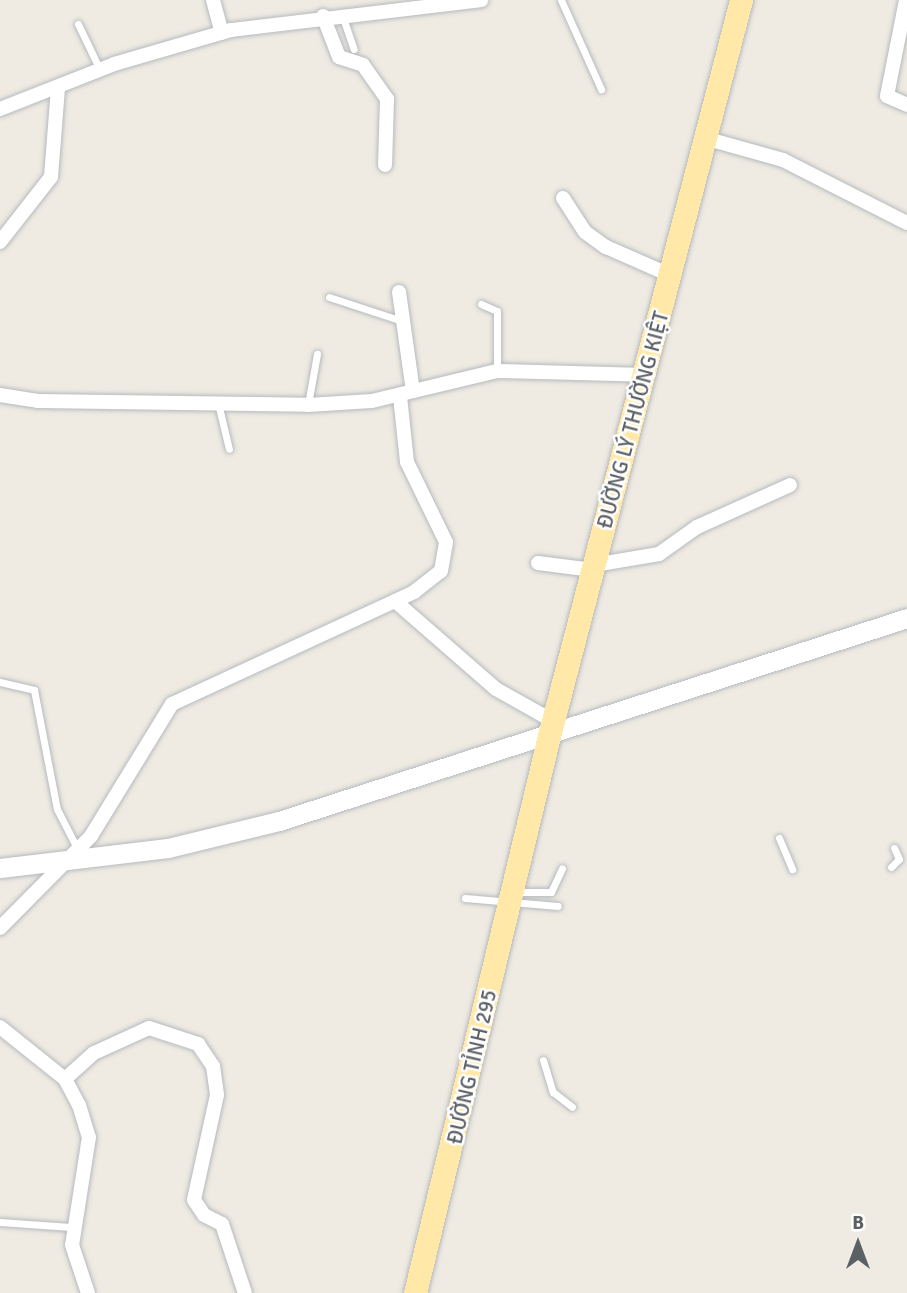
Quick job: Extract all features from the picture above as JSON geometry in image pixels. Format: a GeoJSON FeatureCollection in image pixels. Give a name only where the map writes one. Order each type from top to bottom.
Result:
{"type":"FeatureCollection","features":[{"type":"Feature","properties":{"kind":"main road","name":"ĐƯỜNG LÝ THƯỜNG KIỆT"},"geometry":{"type":"LineString","coordinates":[[524,840],[708,139],[741,0]]}},
{"type":"Feature","properties":{"kind":"main road","name":"ĐƯỜNG TỈNH 295"},"geometry":{"type":"LineString","coordinates":[[415,1293],[524,840]]}},
{"type":"Feature","properties":{"kind":"street"},"geometry":{"type":"LineString","coordinates":[[213,0],[222,33]]}},
{"type":"Feature","properties":{"kind":"street"},"geometry":{"type":"LineString","coordinates":[[349,0],[349,15]]}},
{"type":"Feature","properties":{"kind":"street"},"geometry":{"type":"LineString","coordinates":[[0,109],[58,89],[100,70],[222,33],[323,16],[481,0]]}},
{"type":"Feature","properties":{"kind":"street"},"geometry":{"type":"LineString","coordinates":[[906,0],[887,96],[907,105]]}},
{"type":"Feature","properties":{"kind":"street"},"geometry":{"type":"LineString","coordinates":[[323,16],[339,57],[362,65],[387,99],[385,165]]}},
{"type":"Feature","properties":{"kind":"street"},"geometry":{"type":"LineString","coordinates":[[0,242],[51,177],[58,89]]}},
{"type":"Feature","properties":{"kind":"street"},"geometry":{"type":"LineString","coordinates":[[708,139],[783,160],[907,223]]}},
{"type":"Feature","properties":{"kind":"street"},"geometry":{"type":"LineString","coordinates":[[563,198],[585,232],[606,247],[672,276]]}},
{"type":"Feature","properties":{"kind":"street"},"geometry":{"type":"LineString","coordinates":[[0,928],[74,857],[172,704],[396,601],[433,580],[448,553],[407,462],[406,393],[399,292]]}},
{"type":"Feature","properties":{"kind":"street"},"geometry":{"type":"LineString","coordinates":[[0,395],[37,401],[308,405],[406,393],[497,371],[645,375]]}},
{"type":"Feature","properties":{"kind":"street"},"geometry":{"type":"LineString","coordinates":[[538,563],[594,568],[659,554],[697,527],[790,485]]}},
{"type":"Feature","properties":{"kind":"street"},"geometry":{"type":"LineString","coordinates":[[396,601],[496,689],[551,729]]}},
{"type":"Feature","properties":{"kind":"street"},"geometry":{"type":"LineString","coordinates":[[0,867],[74,857],[279,821],[551,729],[907,618]]}},
{"type":"Feature","properties":{"kind":"street"},"geometry":{"type":"LineString","coordinates":[[0,1027],[65,1079],[89,1137],[71,1227],[88,1293]]}},
{"type":"Feature","properties":{"kind":"street"},"geometry":{"type":"LineString","coordinates":[[65,1079],[94,1053],[149,1028],[198,1044],[213,1066],[217,1095],[194,1200],[204,1215],[222,1224],[245,1293]]}},
{"type":"Feature","properties":{"kind":"lane"},"geometry":{"type":"LineString","coordinates":[[561,0],[601,89]]}},
{"type":"Feature","properties":{"kind":"lane"},"geometry":{"type":"LineString","coordinates":[[349,15],[354,49]]}},
{"type":"Feature","properties":{"kind":"lane"},"geometry":{"type":"LineString","coordinates":[[79,24],[100,70]]}},
{"type":"Feature","properties":{"kind":"lane"},"geometry":{"type":"LineString","coordinates":[[329,297],[402,321]]}},
{"type":"Feature","properties":{"kind":"lane"},"geometry":{"type":"LineString","coordinates":[[481,304],[497,311],[497,371]]}},
{"type":"Feature","properties":{"kind":"lane"},"geometry":{"type":"LineString","coordinates":[[308,405],[317,354]]}},
{"type":"Feature","properties":{"kind":"lane"},"geometry":{"type":"LineString","coordinates":[[218,403],[229,449]]}},
{"type":"Feature","properties":{"kind":"lane"},"geometry":{"type":"LineString","coordinates":[[0,682],[34,690],[57,810],[74,857]]}},
{"type":"Feature","properties":{"kind":"lane"},"geometry":{"type":"LineString","coordinates":[[779,838],[792,869]]}},
{"type":"Feature","properties":{"kind":"lane"},"geometry":{"type":"LineString","coordinates":[[891,867],[898,859],[894,848]]}},
{"type":"Feature","properties":{"kind":"lane"},"geometry":{"type":"LineString","coordinates":[[465,898],[512,897],[551,892],[562,868]]}},
{"type":"Feature","properties":{"kind":"lane"},"geometry":{"type":"LineString","coordinates":[[512,897],[558,906]]}},
{"type":"Feature","properties":{"kind":"lane"},"geometry":{"type":"LineString","coordinates":[[543,1060],[553,1092],[572,1107]]}},
{"type":"Feature","properties":{"kind":"lane"},"geometry":{"type":"LineString","coordinates":[[0,1222],[71,1227]]}}]}
